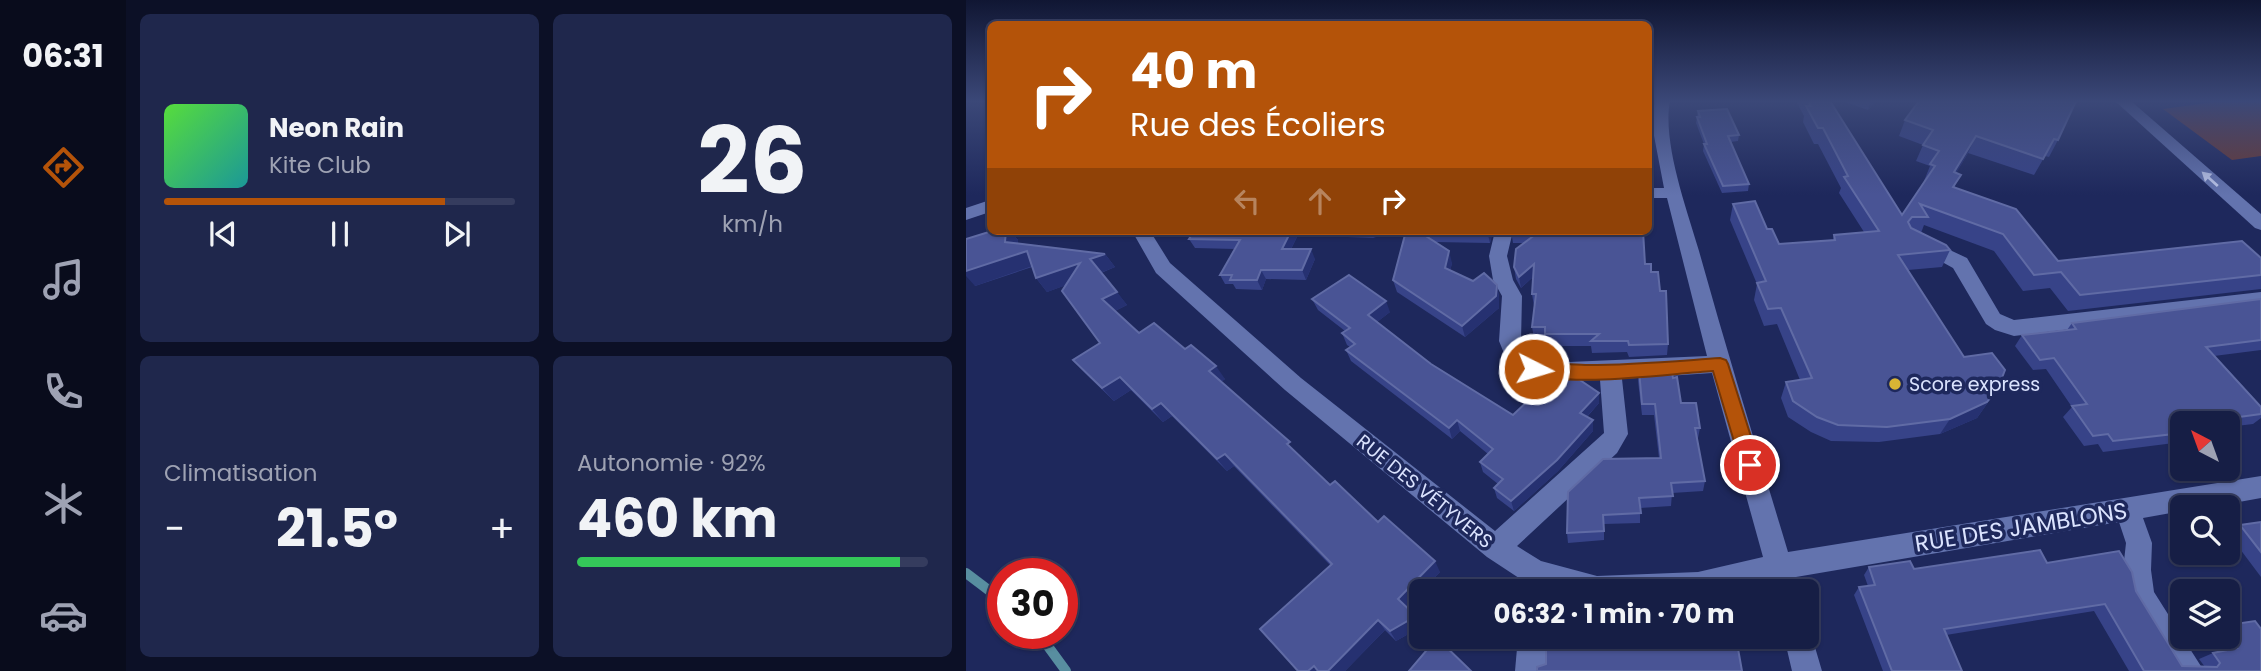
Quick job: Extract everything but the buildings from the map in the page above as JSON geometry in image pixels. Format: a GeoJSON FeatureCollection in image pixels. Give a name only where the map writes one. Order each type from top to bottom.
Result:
{"type":"FeatureCollection","features":[{"type":"Feature","properties":{"kind":"street"},"geometry":{"type":"LineString","coordinates":[[1662,132],[1674,192],[1720,364],[1784,579]]}},
{"type":"Feature","properties":{"kind":"street"},"geometry":{"type":"LineString","coordinates":[[2157,132],[2261,224]]}},
{"type":"Feature","properties":{"kind":"street"},"geometry":{"type":"LineString","coordinates":[[1652,193],[1674,192]]}},
{"type":"Feature","properties":{"kind":"street"},"geometry":{"type":"LineString","coordinates":[[966,214],[987,207]]}},
{"type":"Feature","properties":{"kind":"street","name":"RUE DES VÉTYVERS"},"geometry":{"type":"LineString","coordinates":[[1143,235],[1163,268],[1293,384],[1532,579]]}},
{"type":"Feature","properties":{"kind":"street"},"geometry":{"type":"LineString","coordinates":[[1503,235],[1498,256],[1503,280],[1512,296],[1510,341],[1514,352],[1523,362],[1546,372],[1720,364]]}},
{"type":"Feature","properties":{"kind":"street"},"geometry":{"type":"LineString","coordinates":[[1913,240],[1961,263],[1993,319],[2014,328],[2261,299]]}},
{"type":"Feature","properties":{"kind":"street"},"geometry":{"type":"LineString","coordinates":[[1496,548],[1609,446],[1616,434],[1610,371]]}},
{"type":"Feature","properties":{"kind":"street","name":"RUE DES JAMBLONS"},"geometry":{"type":"LineString","coordinates":[[1781,566],[2261,487]]}},
{"type":"Feature","properties":{"kind":"street"},"geometry":{"type":"LineString","coordinates":[[2127,509],[2138,543],[2137,570],[2141,597],[2189,671]]}},
{"type":"Feature","properties":{"kind":"street","name":"RUE DES VÉTYVERS"},"geometry":{"type":"LineString","coordinates":[[1727,579],[1781,566]]}},
{"type":"Feature","properties":{"kind":"street"},"geometry":{"type":"LineString","coordinates":[[1530,671],[1531,649]]}},
{"type":"Feature","properties":{"kind":"street"},"geometry":{"type":"LineString","coordinates":[[1801,649],[1807,671]]}},
{"type":"Feature","properties":{"kind":"shaded area"},"geometry":{"type":"Polygon","coordinates":[[[2195,132],[2261,132],[2261,156],[2232,160],[2195,132]]]}},
{"type":"Feature","properties":{"kind":"waterway"},"geometry":{"type":"LineString","coordinates":[[966,573],[987,589]]}},
{"type":"Feature","properties":{"kind":"waterway"},"geometry":{"type":"LineString","coordinates":[[1050,649],[1066,671]]}},
{"type":"Feature","properties":{"kind":"place","name":"Score express"},"geometry":{"type":"Point","coordinates":[1895,384]}},
{"type":"Feature","properties":{"kind":"route"},"geometry":{"type":"LineString","coordinates":[[1534,369],[1546,372],[1610,371],[1720,364],[1750,465]]}}]}
